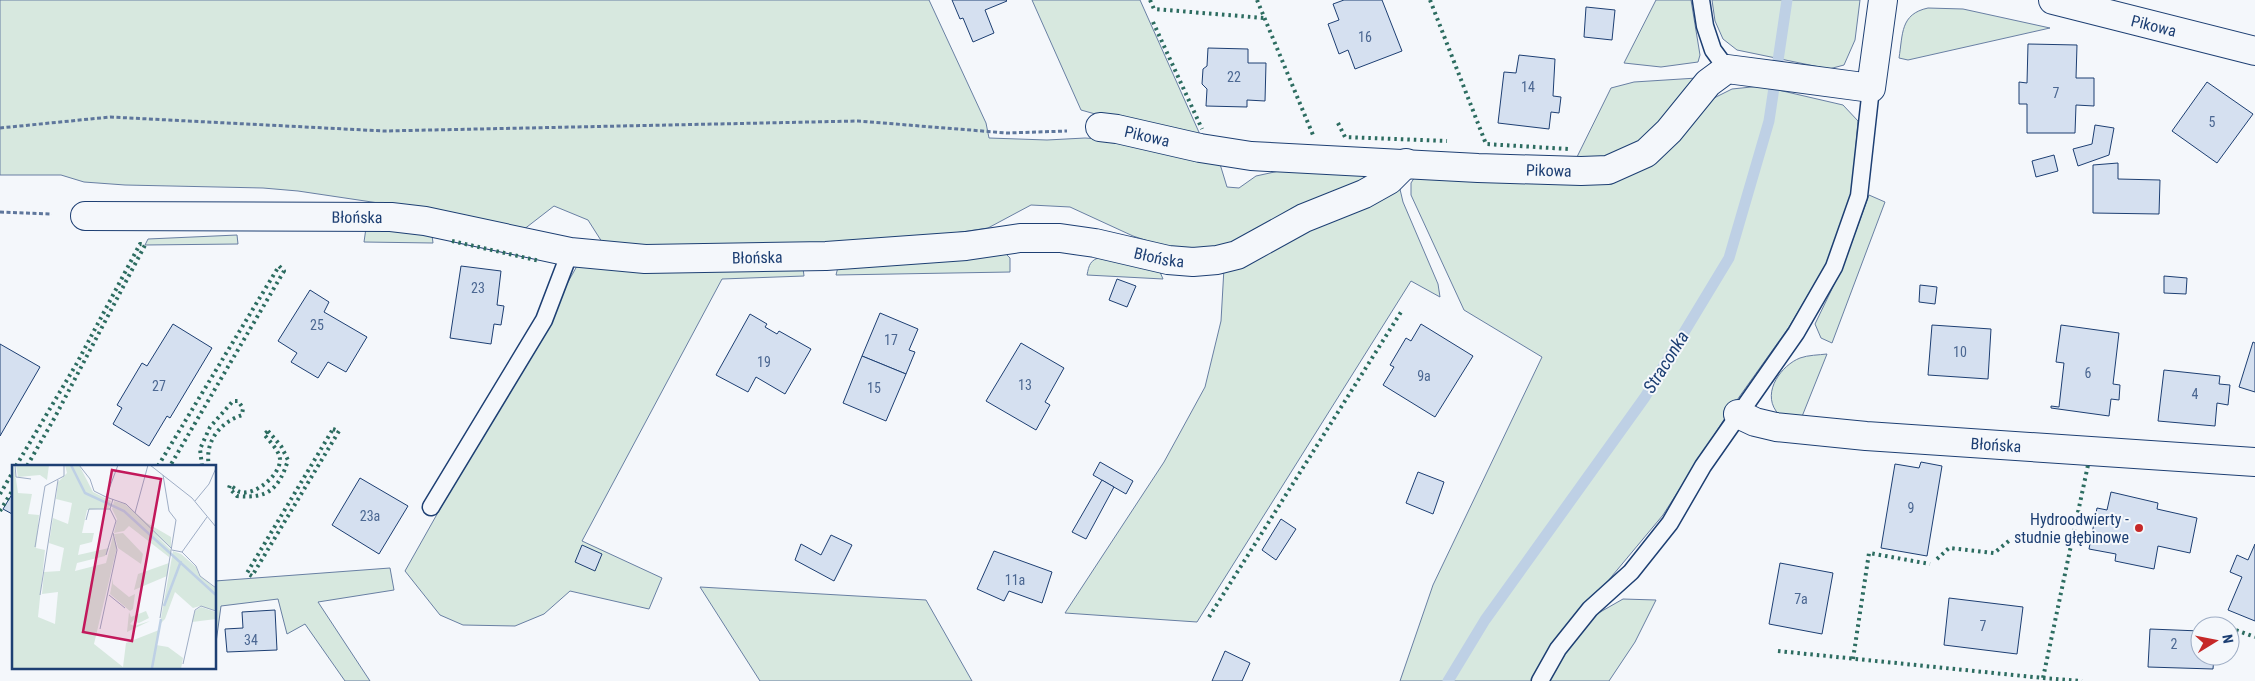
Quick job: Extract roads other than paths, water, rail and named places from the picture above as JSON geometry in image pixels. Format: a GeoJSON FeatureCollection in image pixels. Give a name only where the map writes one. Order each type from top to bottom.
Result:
{"type":"FeatureCollection","features":[{"type":"Feature","properties":{"kind":"street"},"geometry":{"type":"LineString","coordinates":[[1736,70],[1871,88],[1883,0]]}},
{"type":"Feature","properties":{"kind":"street","name":"Pikowa"},"geometry":{"type":"LineString","coordinates":[[2053,0],[2255,51]]}},
{"type":"Feature","properties":{"kind":"street","name":"Pikowa"},"geometry":{"type":"LineString","coordinates":[[1100,128],[1117,129],[1200,148],[1252,156],[1478,168],[1582,172],[1608,170],[1646,153],[1675,125],[1708,84],[1736,70]]}},
{"type":"Feature","properties":{"kind":"street","name":"Błońska"},"geometry":{"type":"LineString","coordinates":[[85,216],[391,217],[426,221],[570,252],[646,259],[728,259],[836,255],[966,246],[1020,238],[1060,238],[1095,243],[1168,260],[1193,262],[1218,260],[1237,255],[1304,218],[1364,194],[1389,180],[1406,163]]}},
{"type":"Feature","properties":{"kind":"street","name":"Błońska"},"geometry":{"type":"LineString","coordinates":[[1738,414],[1755,422],[1776,427],[1866,436],[2255,462]]}},
{"type":"Feature","properties":{"kind":"lane"},"geometry":{"type":"LineString","coordinates":[[1701,0],[1705,26],[1713,50],[1736,70]]}},
{"type":"Feature","properties":{"kind":"lane"},"geometry":{"type":"LineString","coordinates":[[1540,681],[1558,649],[1590,609],[1631,572],[1670,523],[1703,466],[1796,333],[1834,267],[1860,196],[1871,88]]}},
{"type":"Feature","properties":{"kind":"lane"},"geometry":{"type":"LineString","coordinates":[[431,508],[544,320],[570,252]]}},
{"type":"Feature","properties":{"kind":"waterway","name":"Straconka"},"geometry":{"type":"LineString","coordinates":[[1448,681],[1485,620],[1645,397],[1729,258],[1769,121],[1787,0]]}},
{"type":"Feature","properties":{"kind":"place","name":"Hydroodwierty - studnie głębinowe"},"geometry":{"type":"Point","coordinates":[2139,528]}}]}
